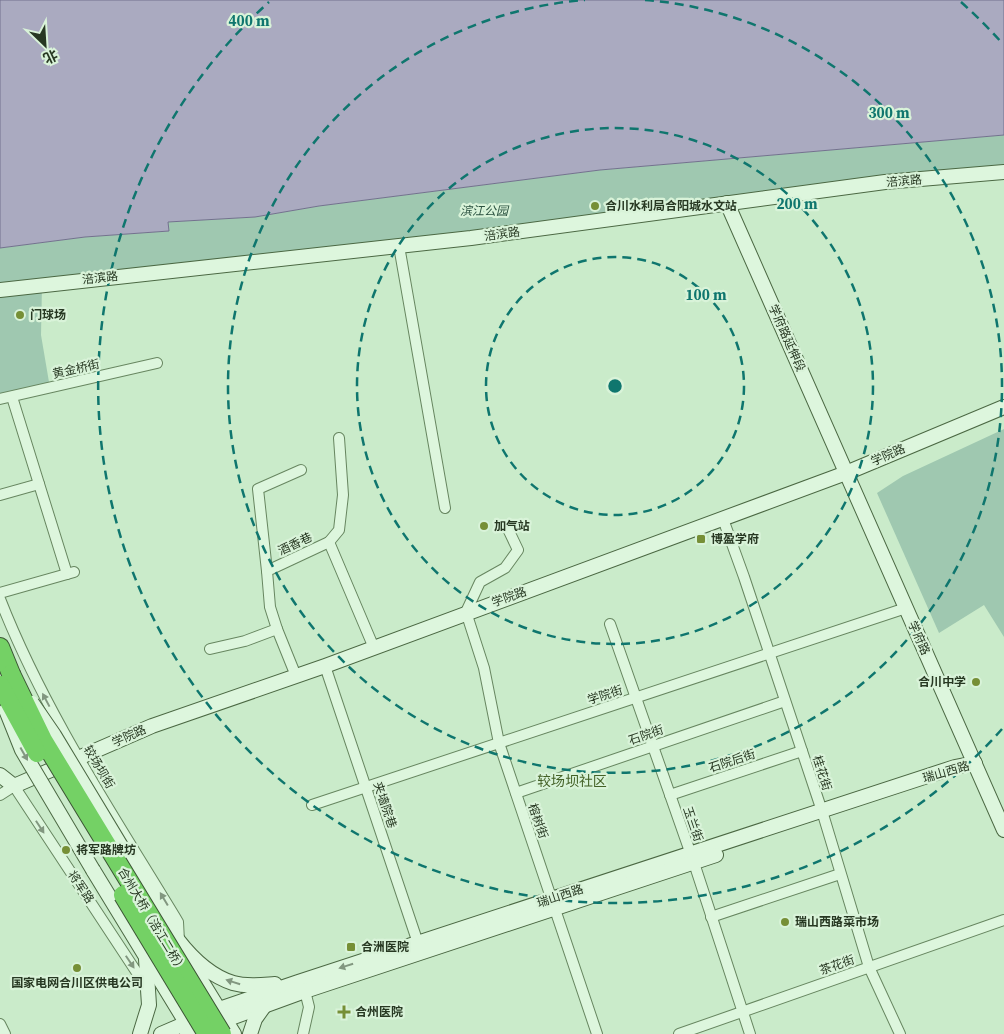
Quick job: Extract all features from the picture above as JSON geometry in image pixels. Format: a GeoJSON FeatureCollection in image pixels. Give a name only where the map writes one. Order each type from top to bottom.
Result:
{"type":"FeatureCollection","features":[{"type":"Feature","properties":{"kind":"highway"},"geometry":{"type":"LineString","coordinates":[[0,647],[6,680]]}},
{"type":"Feature","properties":{"kind":"highway","name":"合州大桥（涪江二桥）"},"geometry":{"type":"LineString","coordinates":[[6,680],[222,1021]]}},
{"type":"Feature","properties":{"kind":"highway","name":"合州大桥（涪江二桥）"},"geometry":{"type":"LineString","coordinates":[[6,680],[32,744],[193,1031]]}},
{"type":"Feature","properties":{"kind":"main road","name":"涪滨路"},"geometry":{"type":"LineString","coordinates":[[0,290],[399,246],[885,182],[1004,172]]}},
{"type":"Feature","properties":{"kind":"main road","name":"学府路延伸段"},"geometry":{"type":"LineString","coordinates":[[727,203],[846,474]]}},
{"type":"Feature","properties":{"kind":"main road","name":"学院路"},"geometry":{"type":"LineString","coordinates":[[14,786],[152,726],[374,648],[466,612],[846,474],[1004,406]]}},
{"type":"Feature","properties":{"kind":"main road","name":"学府路"},"geometry":{"type":"LineString","coordinates":[[846,474],[1004,830]]}},
{"type":"Feature","properties":{"kind":"main road"},"geometry":{"type":"LineString","coordinates":[[6,680],[54,735],[180,944],[222,1021],[234,1034]]}},
{"type":"Feature","properties":{"kind":"main road"},"geometry":{"type":"LineString","coordinates":[[0,693],[22,750],[146,958],[193,1031]]}},
{"type":"Feature","properties":{"kind":"main road","name":"瑞山西路"},"geometry":{"type":"LineString","coordinates":[[222,1021],[302,986],[823,815],[955,767],[975,763]]}},
{"type":"Feature","properties":{"kind":"main road"},"geometry":{"type":"LineString","coordinates":[[0,775],[14,786]]}},
{"type":"Feature","properties":{"kind":"main road"},"geometry":{"type":"LineString","coordinates":[[180,944],[212,973],[233,983],[254,986],[302,986]]}},
{"type":"Feature","properties":{"kind":"main road"},"geometry":{"type":"LineString","coordinates":[[140,1034],[149,1005],[146,958]]}},
{"type":"Feature","properties":{"kind":"main road","name":"瑞山西路"},"geometry":{"type":"LineString","coordinates":[[161,1034],[193,1031],[265,1005],[302,986]]}},
{"type":"Feature","properties":{"kind":"main road"},"geometry":{"type":"LineString","coordinates":[[250,1034],[255,1019],[265,1005]]}},
{"type":"Feature","properties":{"kind":"street"},"geometry":{"type":"LineString","coordinates":[[399,246],[445,508]]}},
{"type":"Feature","properties":{"kind":"street","name":"黄金桥街"},"geometry":{"type":"LineString","coordinates":[[0,400],[157,363]]}},
{"type":"Feature","properties":{"kind":"street"},"geometry":{"type":"LineString","coordinates":[[0,593],[71,573],[39,484],[12,397]]}},
{"type":"Feature","properties":{"kind":"street"},"geometry":{"type":"LineString","coordinates":[[328,542],[339,530],[344,495],[339,438]]}},
{"type":"Feature","properties":{"kind":"street"},"geometry":{"type":"LineString","coordinates":[[296,676],[270,607],[258,489],[301,470]]}},
{"type":"Feature","properties":{"kind":"street"},"geometry":{"type":"LineString","coordinates":[[0,495],[39,484]]}},
{"type":"Feature","properties":{"kind":"street","name":"桂花街"},"geometry":{"type":"LineString","coordinates":[[723,519],[823,815],[869,967],[900,1034]]}},
{"type":"Feature","properties":{"kind":"street"},"geometry":{"type":"LineString","coordinates":[[466,612],[480,582],[505,568],[518,550],[508,529]]}},
{"type":"Feature","properties":{"kind":"street","name":"酒香巷"},"geometry":{"type":"LineString","coordinates":[[266,571],[328,542],[374,648]]}},
{"type":"Feature","properties":{"kind":"street","name":"较场坝街"},"geometry":{"type":"LineString","coordinates":[[0,599],[25,661],[78,758],[178,922],[180,944]]}},
{"type":"Feature","properties":{"kind":"street","name":"学院街"},"geometry":{"type":"LineString","coordinates":[[312,805],[906,608]]}},
{"type":"Feature","properties":{"kind":"street","name":"榕树街"},"geometry":{"type":"LineString","coordinates":[[466,612],[484,668],[499,743],[597,1034]]}},
{"type":"Feature","properties":{"kind":"street","name":"玉兰街"},"geometry":{"type":"LineString","coordinates":[[610,624],[692,858],[741,1012],[750,1034]]}},
{"type":"Feature","properties":{"kind":"street"},"geometry":{"type":"LineString","coordinates":[[210,649],[245,641],[277,629]]}},
{"type":"Feature","properties":{"kind":"street","name":"夹墙院巷"},"geometry":{"type":"LineString","coordinates":[[324,666],[420,948]]}},
{"type":"Feature","properties":{"kind":"street","name":"石院街"},"geometry":{"type":"LineString","coordinates":[[516,793],[785,701]]}},
{"type":"Feature","properties":{"kind":"street","name":"石院后街"},"geometry":{"type":"LineString","coordinates":[[670,795],[802,751]]}},
{"type":"Feature","properties":{"kind":"street"},"geometry":{"type":"LineString","coordinates":[[0,795],[14,786]]}},
{"type":"Feature","properties":{"kind":"street","name":"将军路"},"geometry":{"type":"LineString","coordinates":[[14,786],[148,988]]}},
{"type":"Feature","properties":{"kind":"street"},"geometry":{"type":"LineString","coordinates":[[711,917],[840,874]]}},
{"type":"Feature","properties":{"kind":"street","name":"茶花街"},"geometry":{"type":"LineString","coordinates":[[678,1034],[1004,920]]}},
{"type":"Feature","properties":{"kind":"street"},"geometry":{"type":"LineString","coordinates":[[302,986],[309,1007],[303,1034]]}},
{"type":"Feature","properties":{"kind":"street"},"geometry":{"type":"LineString","coordinates":[[0,1024],[5,1034]]}},
{"type":"Feature","properties":{"kind":"green space","name":"滨江公园"},"geometry":{"type":"Polygon","coordinates":[[[1004,135],[1004,172],[42,285],[41,335],[50,388],[0,399],[0,248],[85,237],[168,231],[167,222],[255,217],[319,206],[600,170],[1004,135]]]}},
{"type":"Feature","properties":{"kind":"green space"},"geometry":{"type":"Polygon","coordinates":[[[1004,429],[1004,637],[984,605],[939,633],[877,493],[903,476],[1004,429]]]}},
{"type":"Feature","properties":{"kind":"water"},"geometry":{"type":"Polygon","coordinates":[[[0,0],[1004,0],[1004,135],[600,170],[319,206],[255,217],[168,222],[169,231],[85,237],[0,248],[0,0]]]}},
{"type":"Feature","properties":{"kind":"place","name":"合川水利局合阳城水文站"},"geometry":{"type":"Point","coordinates":[595,206]}},
{"type":"Feature","properties":{"kind":"place","name":"门球场"},"geometry":{"type":"Point","coordinates":[20,315]}},
{"type":"Feature","properties":{"kind":"place","name":"加气站"},"geometry":{"type":"Point","coordinates":[484,526]}},
{"type":"Feature","properties":{"kind":"place","name":"博盈学府"},"geometry":{"type":"Point","coordinates":[701,539]}},
{"type":"Feature","properties":{"kind":"place","name":"合川中学"},"geometry":{"type":"Point","coordinates":[976,682]}},
{"type":"Feature","properties":{"kind":"place","name":"将军路牌坊"},"geometry":{"type":"Point","coordinates":[66,850]}},
{"type":"Feature","properties":{"kind":"place","name":"瑞山西路菜市场"},"geometry":{"type":"Point","coordinates":[785,922]}},
{"type":"Feature","properties":{"kind":"place","name":"合洲医院"},"geometry":{"type":"Point","coordinates":[351,947]}},
{"type":"Feature","properties":{"kind":"place","name":"国家电网合川区供电公司"},"geometry":{"type":"Point","coordinates":[77,968]}},
{"type":"Feature","properties":{"kind":"place","name":"合州医院"},"geometry":{"type":"Point","coordinates":[344,1012]}},
{"type":"Feature","properties":{"kind":"district","name":"较场坝社区"},"geometry":{"type":"Point","coordinates":[572,781]}}]}
